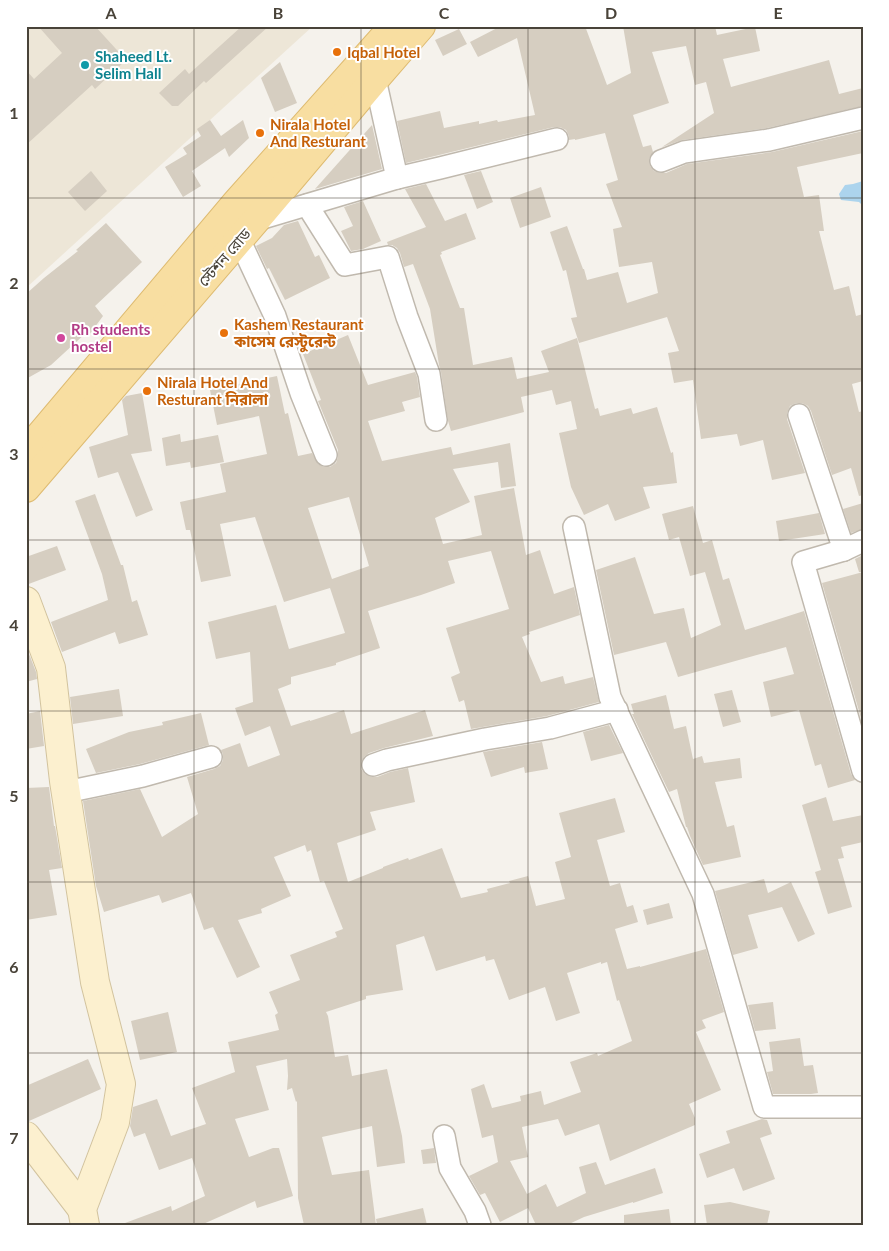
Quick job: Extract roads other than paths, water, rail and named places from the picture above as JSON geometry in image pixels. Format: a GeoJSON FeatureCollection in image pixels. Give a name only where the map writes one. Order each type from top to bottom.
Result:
{"type":"FeatureCollection","features":[{"type":"Feature","properties":{"kind":"main road","name":"স্টেশন রোড"},"geometry":{"type":"LineString","coordinates":[[26,452],[238,202],[394,26]]}},
{"type":"Feature","properties":{"kind":"main road","name":"স্টেশন রোড"},"geometry":{"type":"LineString","coordinates":[[26,488],[421,26]]}},
{"type":"Feature","properties":{"kind":"street"},"geometry":{"type":"LineString","coordinates":[[375,79],[397,178]]}},
{"type":"Feature","properties":{"kind":"street"},"geometry":{"type":"LineString","coordinates":[[661,161],[684,152],[769,140],[863,118]]}},
{"type":"Feature","properties":{"kind":"street"},"geometry":{"type":"LineString","coordinates":[[326,454],[301,393],[247,230],[307,205],[397,178],[557,139]]}},
{"type":"Feature","properties":{"kind":"street"},"geometry":{"type":"LineString","coordinates":[[307,205],[345,265],[388,257],[407,318],[428,374],[436,420]]}},
{"type":"Feature","properties":{"kind":"street"},"geometry":{"type":"LineString","coordinates":[[799,415],[844,550]]}},
{"type":"Feature","properties":{"kind":"street"},"geometry":{"type":"LineString","coordinates":[[574,527],[610,697],[703,894],[764,1107],[863,1107]]}},
{"type":"Feature","properties":{"kind":"street"},"geometry":{"type":"LineString","coordinates":[[863,541],[844,550],[803,562],[863,770]]}},
{"type":"Feature","properties":{"kind":"street"},"geometry":{"type":"LineString","coordinates":[[26,601],[51,668],[66,792],[95,982],[122,1084],[115,1122],[84,1217]]}},
{"type":"Feature","properties":{"kind":"street"},"geometry":{"type":"LineString","coordinates":[[372,765],[387,760],[485,739],[550,728],[617,710]]}},
{"type":"Feature","properties":{"kind":"street"},"geometry":{"type":"LineString","coordinates":[[66,792],[143,776],[211,757]]}},
{"type":"Feature","properties":{"kind":"street"},"geometry":{"type":"LineString","coordinates":[[26,1136],[84,1217]]}},
{"type":"Feature","properties":{"kind":"street"},"geometry":{"type":"LineString","coordinates":[[444,1136],[450,1168],[475,1212],[480,1225]]}},
{"type":"Feature","properties":{"kind":"water"},"geometry":{"type":"Polygon","coordinates":[[[863,181],[863,206],[859,202],[841,200],[839,194],[845,185],[863,181]]]}},
{"type":"Feature","properties":{"kind":"place","name":"Iqbal Hotel"},"geometry":{"type":"Point","coordinates":[337,52]}},
{"type":"Feature","properties":{"kind":"place","name":"Shaheed Lt. Selim Hall"},"geometry":{"type":"Point","coordinates":[85,65]}},
{"type":"Feature","properties":{"kind":"place","name":"Nirala Hotel And Resturant"},"geometry":{"type":"Point","coordinates":[260,133]}},
{"type":"Feature","properties":{"kind":"place","name":"Kashem Restaurant কাসেম রেস্টুরেন্ট"},"geometry":{"type":"Point","coordinates":[224,333]}},
{"type":"Feature","properties":{"kind":"place","name":"Rh students hostel"},"geometry":{"type":"Point","coordinates":[61,338]}},
{"type":"Feature","properties":{"kind":"place","name":"Nirala Hotel And Resturant নিরালা"},"geometry":{"type":"Point","coordinates":[147,391]}}]}
